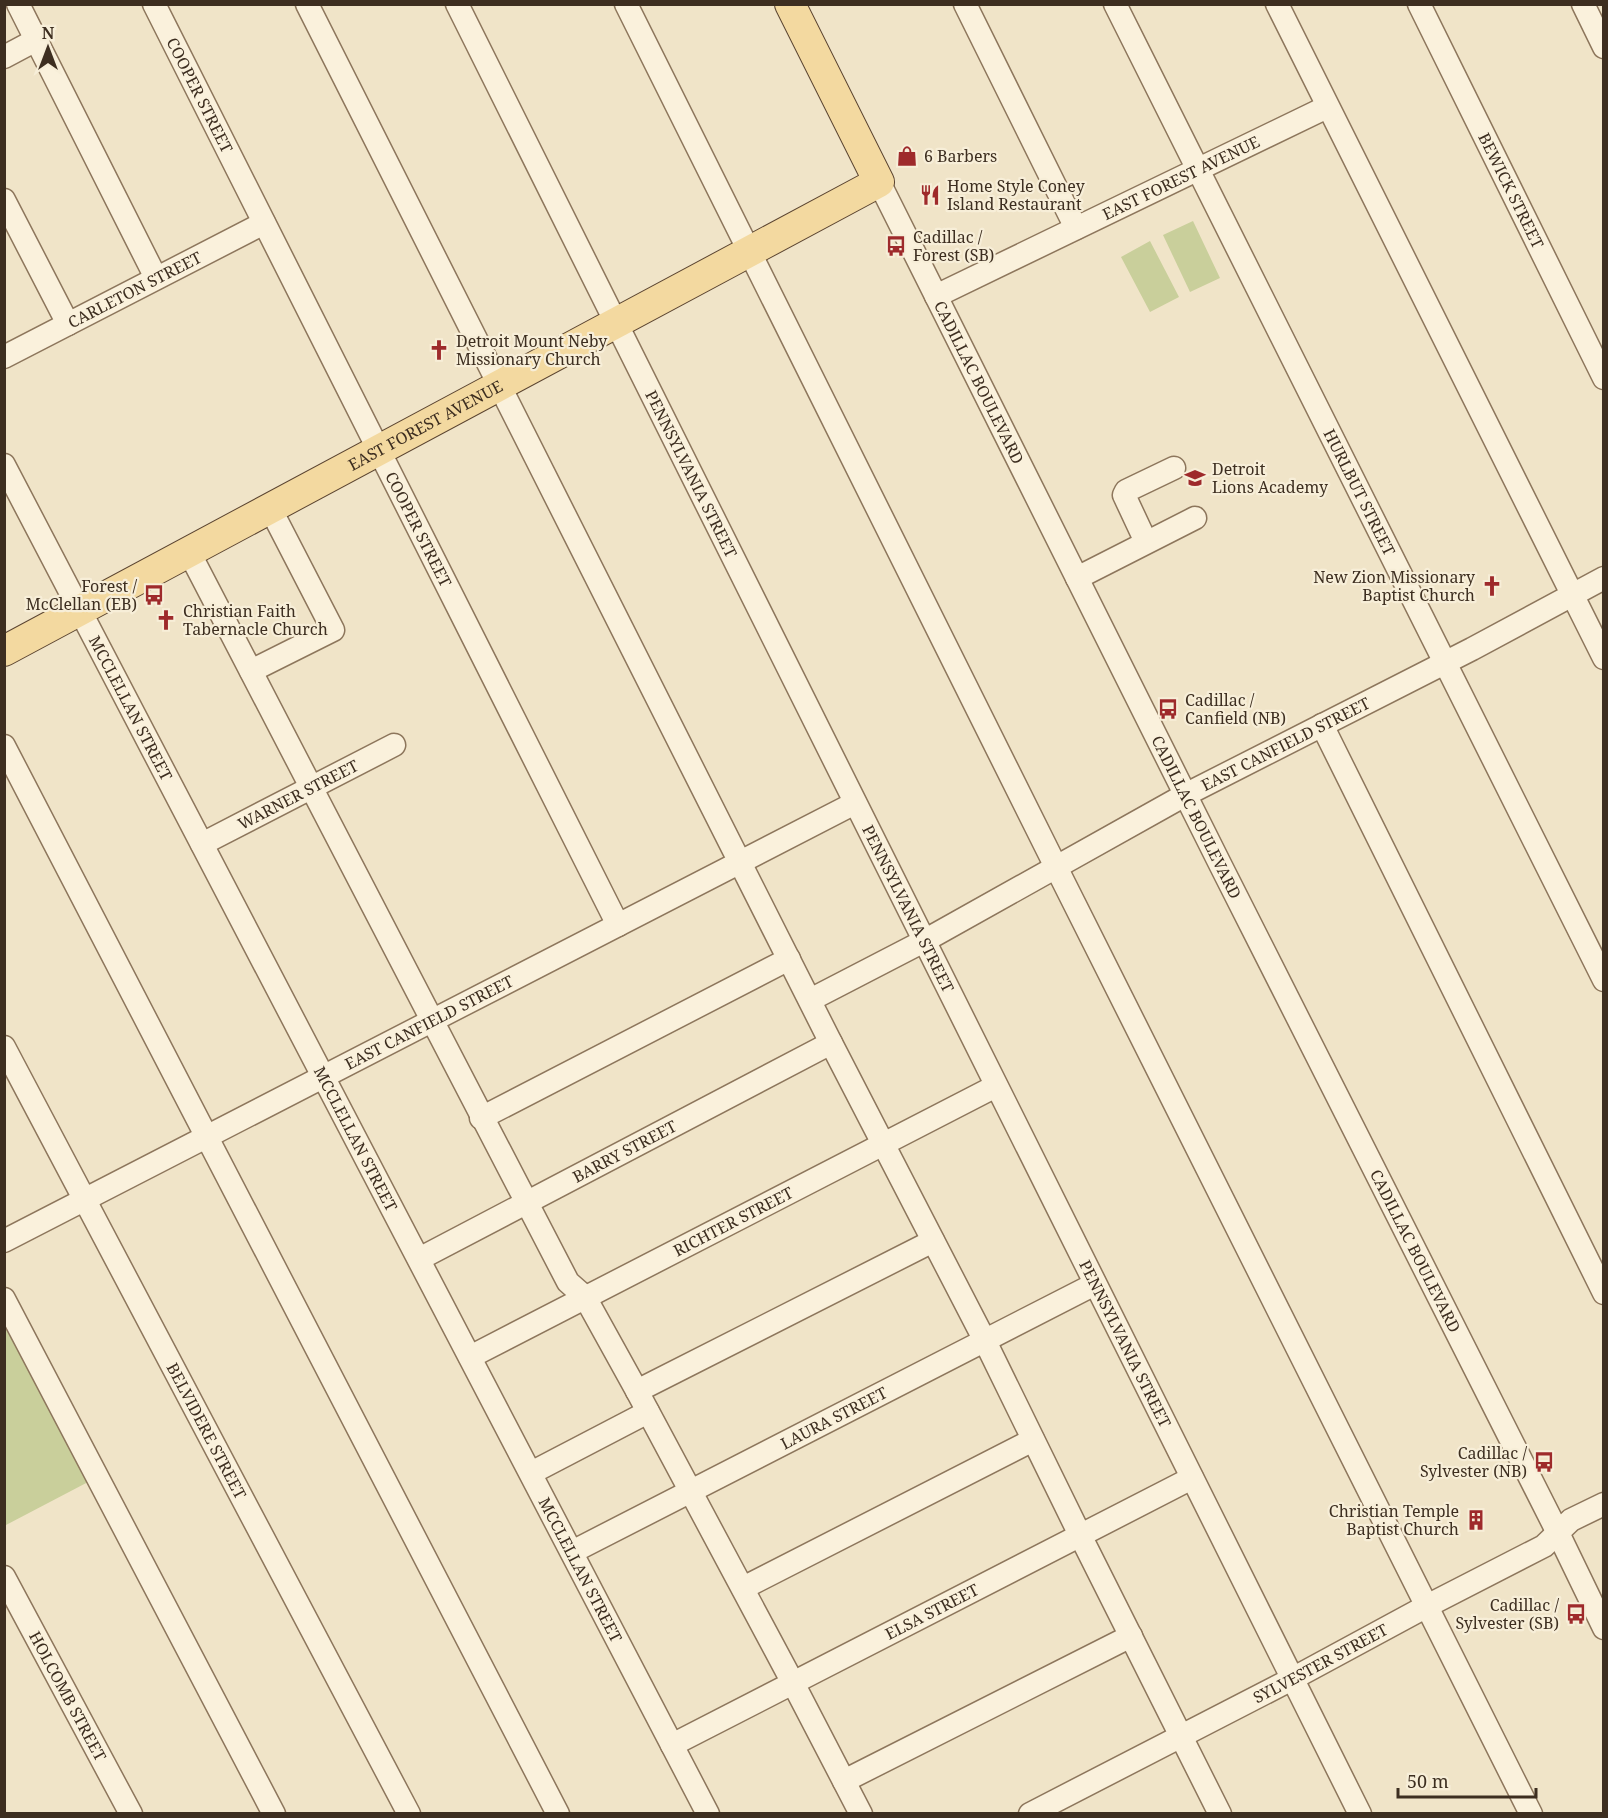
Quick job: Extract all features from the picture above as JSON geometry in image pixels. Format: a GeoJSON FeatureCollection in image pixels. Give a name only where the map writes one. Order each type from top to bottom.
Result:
{"type":"FeatureCollection","features":[{"type":"Feature","properties":{"kind":"main road","name":"CADILLAC BOULEVARD"},"geometry":{"type":"LineString","coordinates":[[790,4],[879,182]]}},
{"type":"Feature","properties":{"kind":"main road","name":"EAST FOREST AVENUE"},"geometry":{"type":"LineString","coordinates":[[4,651],[879,182]]}},
{"type":"Feature","properties":{"kind":"street"},"geometry":{"type":"LineString","coordinates":[[18,4],[156,278]]}},
{"type":"Feature","properties":{"kind":"street","name":"COOPER STREET"},"geometry":{"type":"LineString","coordinates":[[154,4],[618,925]]}},
{"type":"Feature","properties":{"kind":"street"},"geometry":{"type":"LineString","coordinates":[[307,4],[831,1043],[984,1341],[1220,1814]]}},
{"type":"Feature","properties":{"kind":"street","name":"PENNSYLVANIA STREET"},"geometry":{"type":"LineString","coordinates":[[457,4],[1360,1814]]}},
{"type":"Feature","properties":{"kind":"street"},"geometry":{"type":"LineString","coordinates":[[626,4],[1531,1814]]}},
{"type":"Feature","properties":{"kind":"street"},"geometry":{"type":"LineString","coordinates":[[965,4],[1076,228]]}},
{"type":"Feature","properties":{"kind":"street","name":"HURLBUT STREET"},"geometry":{"type":"LineString","coordinates":[[1115,4],[1604,980]]}},
{"type":"Feature","properties":{"kind":"street"},"geometry":{"type":"LineString","coordinates":[[1277,4],[1604,658]]}},
{"type":"Feature","properties":{"kind":"street","name":"BEWICK STREET"},"geometry":{"type":"LineString","coordinates":[[1419,4],[1604,378]]}},
{"type":"Feature","properties":{"kind":"street"},"geometry":{"type":"LineString","coordinates":[[1583,4],[1604,47]]}},
{"type":"Feature","properties":{"kind":"street"},"geometry":{"type":"LineString","coordinates":[[4,57],[36,40]]}},
{"type":"Feature","properties":{"kind":"street","name":"EAST FOREST AVENUE"},"geometry":{"type":"LineString","coordinates":[[936,296],[1327,107]]}},
{"type":"Feature","properties":{"kind":"street","name":"CADILLAC BOULEVARD"},"geometry":{"type":"LineString","coordinates":[[879,182],[1604,1628]]}},
{"type":"Feature","properties":{"kind":"street"},"geometry":{"type":"LineString","coordinates":[[4,200],[69,324]]}},
{"type":"Feature","properties":{"kind":"street","name":"CARLETON STREET"},"geometry":{"type":"LineString","coordinates":[[4,357],[264,223]]}},
{"type":"Feature","properties":{"kind":"street","name":"MCCLELLAN STREET"},"geometry":{"type":"LineString","coordinates":[[4,465],[708,1814]]}},
{"type":"Feature","properties":{"kind":"street"},"geometry":{"type":"LineString","coordinates":[[1146,542],[1124,495],[1126,491],[1174,468]]}},
{"type":"Feature","properties":{"kind":"street"},"geometry":{"type":"LineString","coordinates":[[251,672],[333,630],[270,508]]}},
{"type":"Feature","properties":{"kind":"street"},"geometry":{"type":"LineString","coordinates":[[1077,578],[1195,518]]}},
{"type":"Feature","properties":{"kind":"street"},"geometry":{"type":"LineString","coordinates":[[189,552],[568,1282],[585,1298],[637,1391],[861,1814]]}},
{"type":"Feature","properties":{"kind":"street","name":"EAST CANFIELD STREET"},"geometry":{"type":"LineString","coordinates":[[810,1000],[924,941],[1185,795],[1444,663],[1604,578]]}},
{"type":"Feature","properties":{"kind":"street"},"geometry":{"type":"LineString","coordinates":[[1322,725],[1604,1293]]}},
{"type":"Feature","properties":{"kind":"street","name":"WARNER STREET"},"geometry":{"type":"LineString","coordinates":[[202,844],[394,745]]}},
{"type":"Feature","properties":{"kind":"street"},"geometry":{"type":"LineString","coordinates":[[4,746],[558,1814]]}},
{"type":"Feature","properties":{"kind":"street","name":"EAST CANFIELD STREET"},"geometry":{"type":"LineString","coordinates":[[4,1241],[855,802]]}},
{"type":"Feature","properties":{"kind":"street"},"geometry":{"type":"LineString","coordinates":[[482,1118],[789,959]]}},
{"type":"Feature","properties":{"kind":"street","name":"BARRY STREET"},"geometry":{"type":"LineString","coordinates":[[419,1259],[831,1043]]}},
{"type":"Feature","properties":{"kind":"street","name":"BELVIDERE STREET"},"geometry":{"type":"LineString","coordinates":[[4,1047],[409,1814]]}},
{"type":"Feature","properties":{"kind":"street","name":"RICHTER STREET"},"geometry":{"type":"LineString","coordinates":[[470,1357],[996,1086]]}},
{"type":"Feature","properties":{"kind":"street"},"geometry":{"type":"LineString","coordinates":[[637,1391],[933,1241]]}},
{"type":"Feature","properties":{"kind":"street","name":"LAURA STREET"},"geometry":{"type":"LineString","coordinates":[[572,1552],[1095,1284]]}},
{"type":"Feature","properties":{"kind":"street"},"geometry":{"type":"LineString","coordinates":[[4,1299],[274,1814]]}},
{"type":"Feature","properties":{"kind":"street"},"geometry":{"type":"LineString","coordinates":[[531,1473],[648,1412]]}},
{"type":"Feature","properties":{"kind":"street"},"geometry":{"type":"LineString","coordinates":[[743,1588],[1033,1440]]}},
{"type":"Feature","properties":{"kind":"street","name":"ELSA STREET"},"geometry":{"type":"LineString","coordinates":[[672,1745],[1192,1478]]}},
{"type":"Feature","properties":{"kind":"street","name":"SYLVESTER STREET"},"geometry":{"type":"LineString","coordinates":[[1030,1814],[1544,1546],[1571,1520],[1604,1504]]}},
{"type":"Feature","properties":{"kind":"street","name":"HOLCOMB STREET"},"geometry":{"type":"LineString","coordinates":[[4,1577],[131,1814]]}},
{"type":"Feature","properties":{"kind":"street"},"geometry":{"type":"LineString","coordinates":[[844,1781],[1131,1636]]}},
{"type":"Feature","properties":{"kind":"green space"},"geometry":{"type":"Polygon","coordinates":[[[1193,221],[1220,278],[1190,292],[1163,235],[1193,221]]]}},
{"type":"Feature","properties":{"kind":"green space"},"geometry":{"type":"Polygon","coordinates":[[[1150,241],[1179,297],[1150,312],[1121,257],[1150,241]]]}},
{"type":"Feature","properties":{"kind":"green space"},"geometry":{"type":"Polygon","coordinates":[[[4,1317],[90,1481],[6,1525],[4,1522],[4,1317]]]}},
{"type":"Feature","properties":{"kind":"place","name":"6 Barbers"},"geometry":{"type":"Point","coordinates":[907,156]}},
{"type":"Feature","properties":{"kind":"place","name":"Home Style Coney Island Restaurant"},"geometry":{"type":"Point","coordinates":[930,195]}},
{"type":"Feature","properties":{"kind":"place","name":"Cadillac / Forest (SB)"},"geometry":{"type":"Point","coordinates":[896,246]}},
{"type":"Feature","properties":{"kind":"place","name":"Detroit Mount Neby Missionary Church"},"geometry":{"type":"Point","coordinates":[439,350]}},
{"type":"Feature","properties":{"kind":"place","name":"Detroit Lions Academy"},"geometry":{"type":"Point","coordinates":[1195,478]}},
{"type":"Feature","properties":{"kind":"place","name":"New Zion Missionary Baptist Church"},"geometry":{"type":"Point","coordinates":[1492,586]}},
{"type":"Feature","properties":{"kind":"place","name":"Forest / McClellan (EB)"},"geometry":{"type":"Point","coordinates":[154,595]}},
{"type":"Feature","properties":{"kind":"place","name":"Christian Faith Tabernacle Church"},"geometry":{"type":"Point","coordinates":[166,620]}},
{"type":"Feature","properties":{"kind":"place","name":"Cadillac / Canfield (NB)"},"geometry":{"type":"Point","coordinates":[1168,709]}},
{"type":"Feature","properties":{"kind":"place","name":"Cadillac / Sylvester (NB)"},"geometry":{"type":"Point","coordinates":[1544,1462]}},
{"type":"Feature","properties":{"kind":"place","name":"Christian Temple Baptist Church"},"geometry":{"type":"Point","coordinates":[1476,1520]}},
{"type":"Feature","properties":{"kind":"place","name":"Cadillac / Sylvester (SB)"},"geometry":{"type":"Point","coordinates":[1576,1614]}}]}
